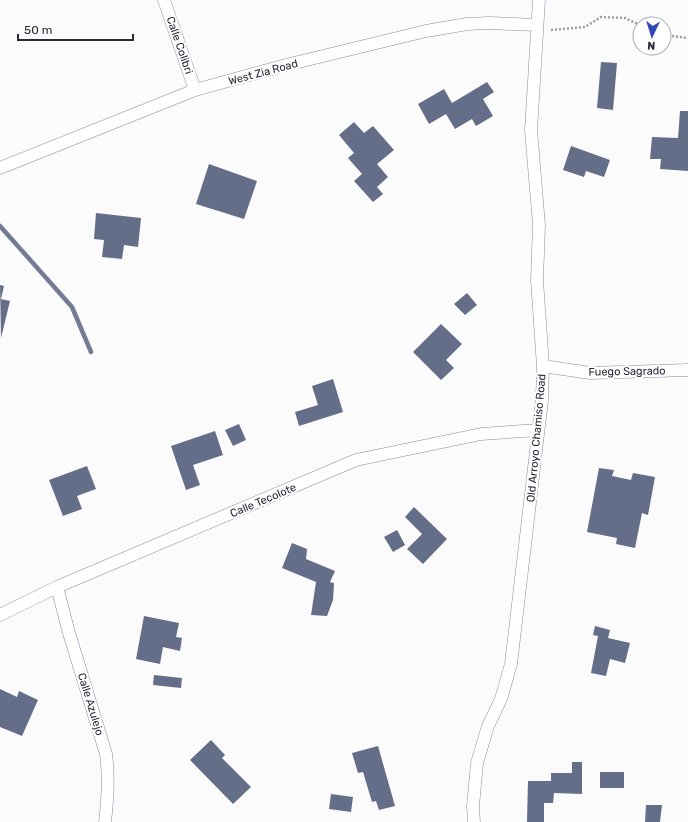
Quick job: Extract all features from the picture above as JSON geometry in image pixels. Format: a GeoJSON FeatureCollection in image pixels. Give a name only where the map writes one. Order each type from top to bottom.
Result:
{"type":"FeatureCollection","features":[{"type":"Feature","properties":{"kind":"street","name":"Calle Colibri"},"geometry":{"type":"LineString","coordinates":[[164,0],[195,90]]}},
{"type":"Feature","properties":{"kind":"street","name":"Old Arroyo Chamiso Road"},"geometry":{"type":"LineString","coordinates":[[474,822],[473,806],[477,763],[488,726],[502,699],[511,664],[538,430],[542,366],[537,280],[539,226],[531,130],[541,28],[539,0]]}},
{"type":"Feature","properties":{"kind":"street","name":"West Zia Road"},"geometry":{"type":"LineString","coordinates":[[0,168],[195,90],[286,65],[426,31],[489,23],[541,28]]}},
{"type":"Feature","properties":{"kind":"street","name":"Fuego Sagrado"},"geometry":{"type":"LineString","coordinates":[[542,366],[590,373],[688,370]]}},
{"type":"Feature","properties":{"kind":"street","name":"Calle Tecolote"},"geometry":{"type":"LineString","coordinates":[[0,615],[57,587],[356,460],[481,434],[538,430]]}},
{"type":"Feature","properties":{"kind":"street","name":"Calle Azulejo"},"geometry":{"type":"LineString","coordinates":[[57,587],[69,633],[106,754],[109,774],[109,796],[105,822]]}},
{"type":"Feature","properties":{"kind":"path"},"geometry":{"type":"LineString","coordinates":[[541,28],[585,27],[601,17],[625,18],[632,21]]}},
{"type":"Feature","properties":{"kind":"path"},"geometry":{"type":"LineString","coordinates":[[672,36],[688,38]]}},
{"type":"Feature","properties":{"kind":"building"},"geometry":{"type":"Polygon","coordinates":[[[601,62],[617,63],[613,110],[597,108],[601,62]]]}},
{"type":"Feature","properties":{"kind":"building"},"geometry":{"type":"Polygon","coordinates":[[[487,82],[494,92],[483,99],[493,116],[476,126],[472,119],[455,129],[446,114],[429,124],[418,104],[444,89],[452,103],[487,82]]]}},
{"type":"Feature","properties":{"kind":"building"},"geometry":{"type":"Polygon","coordinates":[[[680,111],[688,111],[688,171],[660,169],[661,159],[650,159],[652,137],[678,138],[680,111]]]}},
{"type":"Feature","properties":{"kind":"building"},"geometry":{"type":"Polygon","coordinates":[[[354,122],[364,133],[373,126],[394,150],[377,164],[388,177],[377,187],[383,194],[373,202],[354,181],[362,174],[348,158],[354,153],[339,135],[354,122]]]}},
{"type":"Feature","properties":{"kind":"building"},"geometry":{"type":"Polygon","coordinates":[[[571,146],[610,160],[604,177],[586,171],[584,177],[563,170],[571,146]]]}},
{"type":"Feature","properties":{"kind":"building"},"geometry":{"type":"Polygon","coordinates":[[[209,164],[257,181],[244,219],[196,204],[209,164]]]}},
{"type":"Feature","properties":{"kind":"building"},"geometry":{"type":"Polygon","coordinates":[[[96,213],[141,218],[138,247],[124,245],[122,259],[102,257],[104,240],[94,239],[96,213]]]}},
{"type":"Feature","properties":{"kind":"building"},"geometry":{"type":"Polygon","coordinates":[[[0,285],[4,286],[1,299],[10,301],[1,338],[0,285]]]}},
{"type":"Feature","properties":{"kind":"building"},"geometry":{"type":"Polygon","coordinates":[[[467,293],[477,305],[465,315],[454,304],[467,293]]]}},
{"type":"Feature","properties":{"kind":"building"},"geometry":{"type":"Polygon","coordinates":[[[441,324],[462,344],[446,360],[454,368],[441,380],[413,352],[441,324]]]}},
{"type":"Feature","properties":{"kind":"building"},"geometry":{"type":"Polygon","coordinates":[[[333,379],[343,412],[299,426],[295,412],[318,405],[312,386],[333,379]]]}},
{"type":"Feature","properties":{"kind":"building"},"geometry":{"type":"Polygon","coordinates":[[[239,424],[246,440],[233,446],[225,430],[239,424]]]}},
{"type":"Feature","properties":{"kind":"building"},"geometry":{"type":"Polygon","coordinates":[[[215,431],[223,455],[193,465],[200,485],[186,490],[171,446],[215,431]]]}},
{"type":"Feature","properties":{"kind":"building"},"geometry":{"type":"Polygon","coordinates":[[[87,466],[96,489],[77,496],[82,509],[63,516],[49,480],[87,466]]]}},
{"type":"Feature","properties":{"kind":"building"},"geometry":{"type":"Polygon","coordinates":[[[599,468],[614,470],[612,476],[631,480],[633,473],[655,477],[648,515],[642,513],[635,548],[616,544],[617,538],[587,532],[599,468]]]}},
{"type":"Feature","properties":{"kind":"building"},"geometry":{"type":"Polygon","coordinates":[[[414,507],[447,539],[423,564],[407,549],[422,534],[405,517],[414,507]]]}},
{"type":"Feature","properties":{"kind":"building"},"geometry":{"type":"Polygon","coordinates":[[[397,530],[405,545],[393,552],[384,537],[397,530]]]}},
{"type":"Feature","properties":{"kind":"building"},"geometry":{"type":"Polygon","coordinates":[[[292,543],[307,549],[306,559],[335,571],[330,582],[334,583],[333,600],[327,616],[311,615],[316,582],[282,568],[292,543]]]}},
{"type":"Feature","properties":{"kind":"building"},"geometry":{"type":"Polygon","coordinates":[[[144,616],[179,623],[176,637],[182,638],[180,651],[163,647],[160,664],[136,659],[144,616]]]}},
{"type":"Feature","properties":{"kind":"building"},"geometry":{"type":"Polygon","coordinates":[[[595,626],[610,630],[608,638],[630,643],[625,663],[610,659],[606,676],[591,673],[598,636],[593,635],[595,626]]]}},
{"type":"Feature","properties":{"kind":"building"},"geometry":{"type":"Polygon","coordinates":[[[154,675],[182,678],[181,688],[153,685],[154,675]]]}},
{"type":"Feature","properties":{"kind":"building"},"geometry":{"type":"Polygon","coordinates":[[[0,689],[17,697],[19,691],[38,700],[22,736],[0,727],[0,689]]]}},
{"type":"Feature","properties":{"kind":"building"},"geometry":{"type":"Polygon","coordinates":[[[211,740],[225,755],[222,758],[251,787],[233,804],[190,760],[211,740]]]}},
{"type":"Feature","properties":{"kind":"building"},"geometry":{"type":"Polygon","coordinates":[[[378,746],[395,806],[379,810],[376,801],[372,802],[363,772],[358,773],[352,753],[378,746]]]}},
{"type":"Feature","properties":{"kind":"building"},"geometry":{"type":"Polygon","coordinates":[[[572,762],[582,762],[582,794],[554,793],[553,803],[544,803],[544,822],[527,822],[528,781],[551,781],[551,773],[572,773],[572,762]]]}},
{"type":"Feature","properties":{"kind":"building"},"geometry":{"type":"Polygon","coordinates":[[[600,772],[624,772],[624,788],[600,788],[600,772]]]}},
{"type":"Feature","properties":{"kind":"building"},"geometry":{"type":"Polygon","coordinates":[[[331,794],[353,797],[351,812],[329,809],[331,794]]]}},
{"type":"Feature","properties":{"kind":"building"},"geometry":{"type":"Polygon","coordinates":[[[646,805],[662,805],[660,822],[645,822],[646,805]]]}},
{"type":"Feature","properties":{"kind":"waterway"},"geometry":{"type":"LineString","coordinates":[[0,226],[72,307],[91,352]]}}]}
